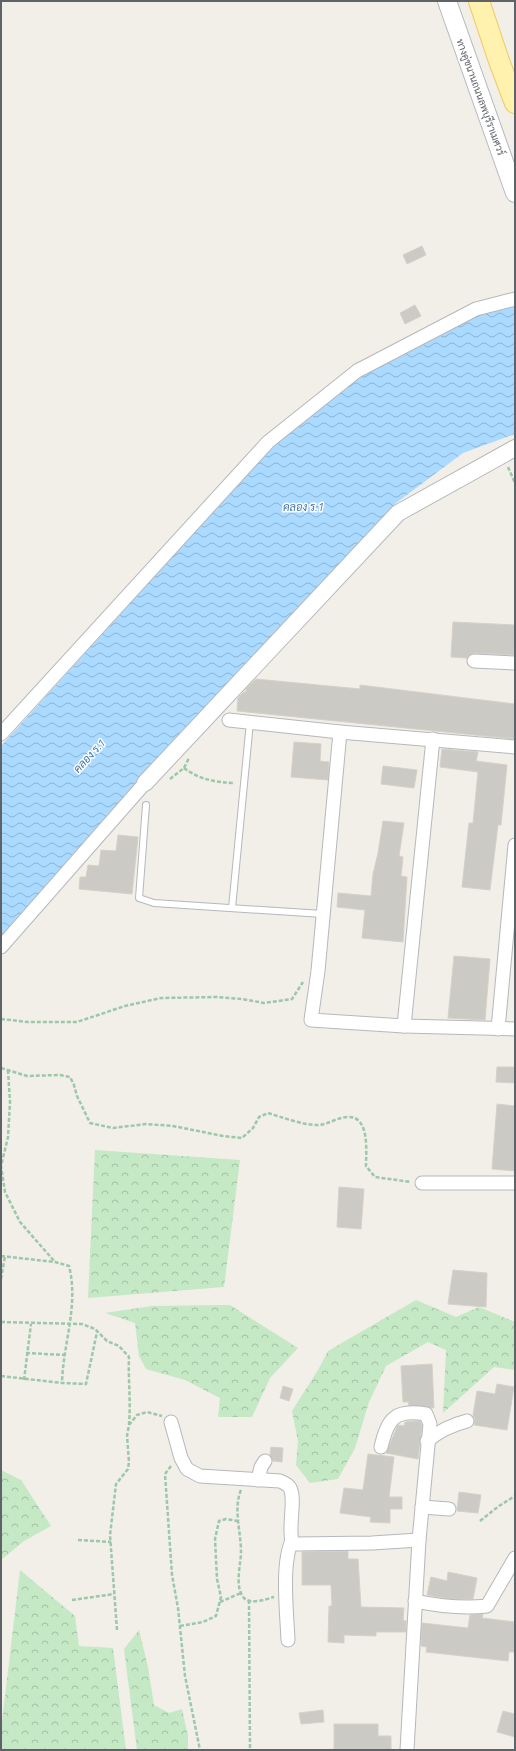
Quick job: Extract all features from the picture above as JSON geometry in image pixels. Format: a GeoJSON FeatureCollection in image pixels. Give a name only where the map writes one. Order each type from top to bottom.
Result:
{"type":"FeatureCollection","features":[{"type":"Feature","properties":{"kind":"main road","name":"ทางคู่ขนานถนนลพบุรีราเมศวร์"},"geometry":{"type":"LineString","coordinates":[[446,1],[515,193]]}},
{"type":"Feature","properties":{"kind":"main road"},"geometry":{"type":"LineString","coordinates":[[469,1],[498,62],[515,103]]}},
{"type":"Feature","properties":{"kind":"main road"},"geometry":{"type":"LineString","coordinates":[[479,1],[498,62]]}},
{"type":"Feature","properties":{"kind":"street"},"geometry":{"type":"LineString","coordinates":[[2,730],[268,442],[358,371],[476,309],[515,299]]}},
{"type":"Feature","properties":{"kind":"street"},"geometry":{"type":"LineString","coordinates":[[1,947],[145,783],[398,513],[515,448]]}},
{"type":"Feature","properties":{"kind":"street"},"geometry":{"type":"LineString","coordinates":[[474,661],[515,663]]}},
{"type":"Feature","properties":{"kind":"street"},"geometry":{"type":"LineString","coordinates":[[229,720],[340,732],[515,747]]}},
{"type":"Feature","properties":{"kind":"street"},"geometry":{"type":"LineString","coordinates":[[340,732],[318,971],[311,1020],[404,1026],[515,1029]]}},
{"type":"Feature","properties":{"kind":"street"},"geometry":{"type":"LineString","coordinates":[[404,1026],[433,739]]}},
{"type":"Feature","properties":{"kind":"street"},"geometry":{"type":"LineString","coordinates":[[498,1028],[515,845]]}},
{"type":"Feature","properties":{"kind":"street"},"geometry":{"type":"LineString","coordinates":[[422,1183],[515,1183]]}},
{"type":"Feature","properties":{"kind":"street"},"geometry":{"type":"LineString","coordinates":[[381,1447],[384,1432],[390,1420],[399,1414],[413,1412],[426,1414],[430,1424],[427,1441],[419,1540],[406,1750]]}},
{"type":"Feature","properties":{"kind":"street"},"geometry":{"type":"LineString","coordinates":[[427,1441],[437,1433],[453,1424],[467,1421]]}},
{"type":"Feature","properties":{"kind":"street"},"geometry":{"type":"LineString","coordinates":[[171,1422],[179,1451],[188,1469],[200,1476],[280,1481],[290,1488],[292,1495],[290,1534],[292,1541],[288,1550],[286,1594],[288,1640]]}},
{"type":"Feature","properties":{"kind":"street"},"geometry":{"type":"LineString","coordinates":[[254,1479],[266,1461]]}},
{"type":"Feature","properties":{"kind":"street"},"geometry":{"type":"LineString","coordinates":[[422,1507],[449,1509]]}},
{"type":"Feature","properties":{"kind":"street"},"geometry":{"type":"LineString","coordinates":[[292,1541],[301,1545],[419,1540]]}},
{"type":"Feature","properties":{"kind":"street"},"geometry":{"type":"LineString","coordinates":[[415,1602],[468,1608],[486,1606],[515,1558]]}},
{"type":"Feature","properties":{"kind":"lane"},"geometry":{"type":"LineString","coordinates":[[232,908],[250,722]]}},
{"type":"Feature","properties":{"kind":"lane"},"geometry":{"type":"LineString","coordinates":[[146,804],[139,898],[154,904],[323,914]]}},
{"type":"Feature","properties":{"kind":"path"},"geometry":{"type":"LineString","coordinates":[[184,768],[194,776],[219,782],[244,784]]}},
{"type":"Feature","properties":{"kind":"path"},"geometry":{"type":"LineString","coordinates":[[1,1019],[28,1022],[77,1022],[125,1006],[161,998],[217,997],[264,1003],[292,999],[303,982],[318,971]]}},
{"type":"Feature","properties":{"kind":"path"},"geometry":{"type":"LineString","coordinates":[[1,1068],[27,1076],[60,1075],[70,1077],[90,1123],[113,1128],[146,1124],[172,1126],[223,1136],[242,1138],[253,1128],[259,1117],[268,1113],[293,1121],[317,1125],[348,1116],[354,1118],[362,1126],[366,1134],[366,1166],[375,1177],[422,1183]]}},
{"type":"Feature","properties":{"kind":"path"},"geometry":{"type":"LineString","coordinates":[[8,1070],[10,1102],[8,1137],[1,1166],[5,1192],[20,1222],[55,1262]]}},
{"type":"Feature","properties":{"kind":"path"},"geometry":{"type":"LineString","coordinates":[[1,1256],[55,1262],[69,1266],[73,1281],[62,1383]]}},
{"type":"Feature","properties":{"kind":"path"},"geometry":{"type":"LineString","coordinates":[[1,1279],[5,1256]]}},
{"type":"Feature","properties":{"kind":"path"},"geometry":{"type":"LineString","coordinates":[[1,1322],[31,1324],[82,1324],[119,1346],[129,1357],[128,1379],[131,1401],[127,1436],[129,1462],[128,1469],[116,1484],[111,1542],[117,1630]]}},
{"type":"Feature","properties":{"kind":"path"},"geometry":{"type":"LineString","coordinates":[[24,1380],[26,1353],[31,1324]]}},
{"type":"Feature","properties":{"kind":"path"},"geometry":{"type":"LineString","coordinates":[[1,1376],[24,1380],[86,1384],[97,1332]]}},
{"type":"Feature","properties":{"kind":"path"},"geometry":{"type":"LineString","coordinates":[[26,1353],[65,1354]]}},
{"type":"Feature","properties":{"kind":"path"},"geometry":{"type":"LineString","coordinates":[[129,1425],[137,1415],[147,1412],[159,1415],[171,1422]]}},
{"type":"Feature","properties":{"kind":"path"},"geometry":{"type":"LineString","coordinates":[[179,1451],[165,1474],[172,1575],[180,1626],[185,1676],[200,1750]]}},
{"type":"Feature","properties":{"kind":"path"},"geometry":{"type":"LineString","coordinates":[[254,1479],[242,1486],[239,1494],[238,1521],[241,1550],[240,1585],[242,1593],[245,1598],[252,1601],[286,1594]]}},
{"type":"Feature","properties":{"kind":"path"},"geometry":{"type":"LineString","coordinates":[[480,1522],[499,1506],[515,1496]]}},
{"type":"Feature","properties":{"kind":"path"},"geometry":{"type":"LineString","coordinates":[[180,1626],[203,1622],[216,1616],[220,1602],[217,1579],[216,1529],[219,1521],[226,1519],[238,1521]]}},
{"type":"Feature","properties":{"kind":"path"},"geometry":{"type":"LineString","coordinates":[[78,1540],[111,1542]]}},
{"type":"Feature","properties":{"kind":"path"},"geometry":{"type":"LineString","coordinates":[[220,1602],[242,1593]]}},
{"type":"Feature","properties":{"kind":"path"},"geometry":{"type":"LineString","coordinates":[[72,1600],[114,1594]]}},
{"type":"Feature","properties":{"kind":"path"},"geometry":{"type":"LineString","coordinates":[[249,1600],[250,1750]]}},
{"type":"Feature","properties":{"kind":"green space"},"geometry":{"type":"Polygon","coordinates":[[[95,1150],[240,1160],[224,1287],[88,1298],[95,1150]]]}},
{"type":"Feature","properties":{"kind":"green space"},"geometry":{"type":"Polygon","coordinates":[[[416,1300],[456,1317],[479,1307],[515,1322],[515,1370],[494,1367],[443,1413],[446,1350],[428,1342],[386,1366],[369,1402],[355,1448],[338,1479],[310,1483],[296,1465],[298,1441],[292,1411],[318,1370],[328,1351],[416,1300]]]}},
{"type":"Feature","properties":{"kind":"green space"},"geometry":{"type":"Polygon","coordinates":[[[230,1305],[298,1348],[270,1378],[252,1417],[218,1417],[220,1398],[185,1380],[146,1369],[139,1356],[135,1323],[105,1313],[152,1306],[230,1305]]]}},
{"type":"Feature","properties":{"kind":"green space"},"geometry":{"type":"Polygon","coordinates":[[[1,1470],[21,1480],[51,1526],[24,1541],[1,1560],[1,1470]]]}},
{"type":"Feature","properties":{"kind":"green space"},"geometry":{"type":"Polygon","coordinates":[[[20,1570],[75,1616],[79,1646],[113,1648],[126,1750],[1,1750],[1,1730],[20,1570]]]}},
{"type":"Feature","properties":{"kind":"green space"},"geometry":{"type":"Polygon","coordinates":[[[139,1630],[148,1667],[154,1705],[169,1713],[182,1709],[188,1736],[188,1750],[137,1750],[124,1649],[139,1630]]]}},
{"type":"Feature","properties":{"kind":"water","name":"คลอง ร.1"},"geometry":{"type":"Polygon","coordinates":[[[515,299],[515,434],[463,453],[396,503],[1,939],[1,746],[276,442],[361,374],[471,314],[515,299]]]}},
{"type":"Feature","properties":{"kind":"building"},"geometry":{"type":"Polygon","coordinates":[[[422,246],[426,255],[407,264],[403,255],[422,246]]]}},
{"type":"Feature","properties":{"kind":"building"},"geometry":{"type":"Polygon","coordinates":[[[415,305],[421,316],[405,324],[400,313],[415,305]]]}},
{"type":"Feature","properties":{"kind":"building"},"geometry":{"type":"Polygon","coordinates":[[[453,622],[515,625],[515,655],[474,653],[470,654],[467,658],[451,657],[453,622]]]}},
{"type":"Feature","properties":{"kind":"building"},"geometry":{"type":"Polygon","coordinates":[[[256,679],[360,689],[360,685],[515,704],[515,739],[237,711],[238,698],[246,692],[246,689],[256,679]]]}},
{"type":"Feature","properties":{"kind":"building"},"geometry":{"type":"Polygon","coordinates":[[[294,742],[321,744],[320,761],[329,762],[328,780],[291,777],[294,742]]]}},
{"type":"Feature","properties":{"kind":"building"},"geometry":{"type":"Polygon","coordinates":[[[442,749],[478,752],[476,761],[507,765],[501,825],[498,825],[490,890],[462,887],[469,823],[473,823],[478,772],[440,767],[442,749]]]}},
{"type":"Feature","properties":{"kind":"building"},"geometry":{"type":"Polygon","coordinates":[[[383,766],[417,770],[414,788],[381,784],[383,766]]]}},
{"type":"Feature","properties":{"kind":"building"},"geometry":{"type":"Polygon","coordinates":[[[383,821],[404,823],[399,856],[403,857],[401,876],[407,877],[403,942],[362,938],[365,910],[337,907],[338,893],[371,896],[373,874],[383,821]]]}},
{"type":"Feature","properties":{"kind":"building"},"geometry":{"type":"Polygon","coordinates":[[[118,835],[138,837],[132,894],[79,889],[80,877],[86,877],[88,865],[99,866],[101,850],[116,851],[118,835]]]}},
{"type":"Feature","properties":{"kind":"building"},"geometry":{"type":"Polygon","coordinates":[[[454,956],[490,959],[485,1020],[448,1018],[454,956]]]}},
{"type":"Feature","properties":{"kind":"building"},"geometry":{"type":"Polygon","coordinates":[[[497,1067],[515,1067],[515,1083],[496,1082],[497,1067]]]}},
{"type":"Feature","properties":{"kind":"building"},"geometry":{"type":"Polygon","coordinates":[[[497,1104],[515,1106],[515,1171],[492,1169],[497,1104]]]}},
{"type":"Feature","properties":{"kind":"building"},"geometry":{"type":"Polygon","coordinates":[[[339,1187],[364,1189],[361,1229],[337,1227],[339,1187]]]}},
{"type":"Feature","properties":{"kind":"building"},"geometry":{"type":"Polygon","coordinates":[[[453,1270],[487,1273],[486,1307],[448,1304],[453,1270]]]}},
{"type":"Feature","properties":{"kind":"building"},"geometry":{"type":"Polygon","coordinates":[[[432,1364],[434,1408],[408,1405],[409,1402],[403,1402],[401,1366],[432,1364]]]}},
{"type":"Feature","properties":{"kind":"building"},"geometry":{"type":"Polygon","coordinates":[[[497,1384],[514,1387],[507,1430],[474,1425],[475,1419],[473,1415],[477,1391],[495,1394],[497,1384]]]}},
{"type":"Feature","properties":{"kind":"building"},"geometry":{"type":"Polygon","coordinates":[[[283,1386],[293,1389],[289,1401],[280,1398],[283,1386]]]}},
{"type":"Feature","properties":{"kind":"building"},"geometry":{"type":"Polygon","coordinates":[[[420,1421],[422,1425],[418,1459],[386,1453],[398,1425],[404,1426],[405,1422],[420,1421]]]}},
{"type":"Feature","properties":{"kind":"building"},"geometry":{"type":"Polygon","coordinates":[[[271,1447],[283,1448],[282,1462],[273,1461],[270,1455],[271,1447]]]}},
{"type":"Feature","properties":{"kind":"building"},"geometry":{"type":"Polygon","coordinates":[[[368,1454],[394,1457],[389,1497],[402,1497],[402,1509],[390,1509],[390,1523],[370,1522],[371,1517],[340,1513],[344,1488],[363,1490],[368,1454]]]}},
{"type":"Feature","properties":{"kind":"building"},"geometry":{"type":"Polygon","coordinates":[[[459,1492],[481,1495],[478,1513],[457,1511],[459,1492]]]}},
{"type":"Feature","properties":{"kind":"building"},"geometry":{"type":"Polygon","coordinates":[[[348,1551],[348,1559],[358,1559],[361,1607],[404,1608],[403,1620],[406,1621],[406,1632],[376,1632],[376,1636],[344,1635],[344,1643],[328,1642],[329,1606],[332,1606],[331,1585],[302,1585],[302,1552],[348,1551]]]}},
{"type":"Feature","properties":{"kind":"building"},"geometry":{"type":"Polygon","coordinates":[[[448,1572],[477,1578],[473,1599],[451,1599],[427,1595],[431,1577],[447,1581],[448,1572]]]}},
{"type":"Feature","properties":{"kind":"building"},"geometry":{"type":"Polygon","coordinates":[[[483,1614],[482,1618],[515,1622],[515,1652],[509,1652],[508,1661],[426,1652],[427,1647],[421,1646],[422,1623],[468,1628],[470,1615],[483,1614]]]}},
{"type":"Feature","properties":{"kind":"building"},"geometry":{"type":"Polygon","coordinates":[[[323,1710],[324,1722],[301,1724],[299,1713],[323,1710]]]}},
{"type":"Feature","properties":{"kind":"building"},"geometry":{"type":"Polygon","coordinates":[[[503,1711],[515,1714],[515,1737],[497,1732],[503,1711]]]}},
{"type":"Feature","properties":{"kind":"building"},"geometry":{"type":"Polygon","coordinates":[[[334,1724],[378,1724],[378,1736],[391,1736],[391,1750],[334,1750],[334,1724]]]}}]}
